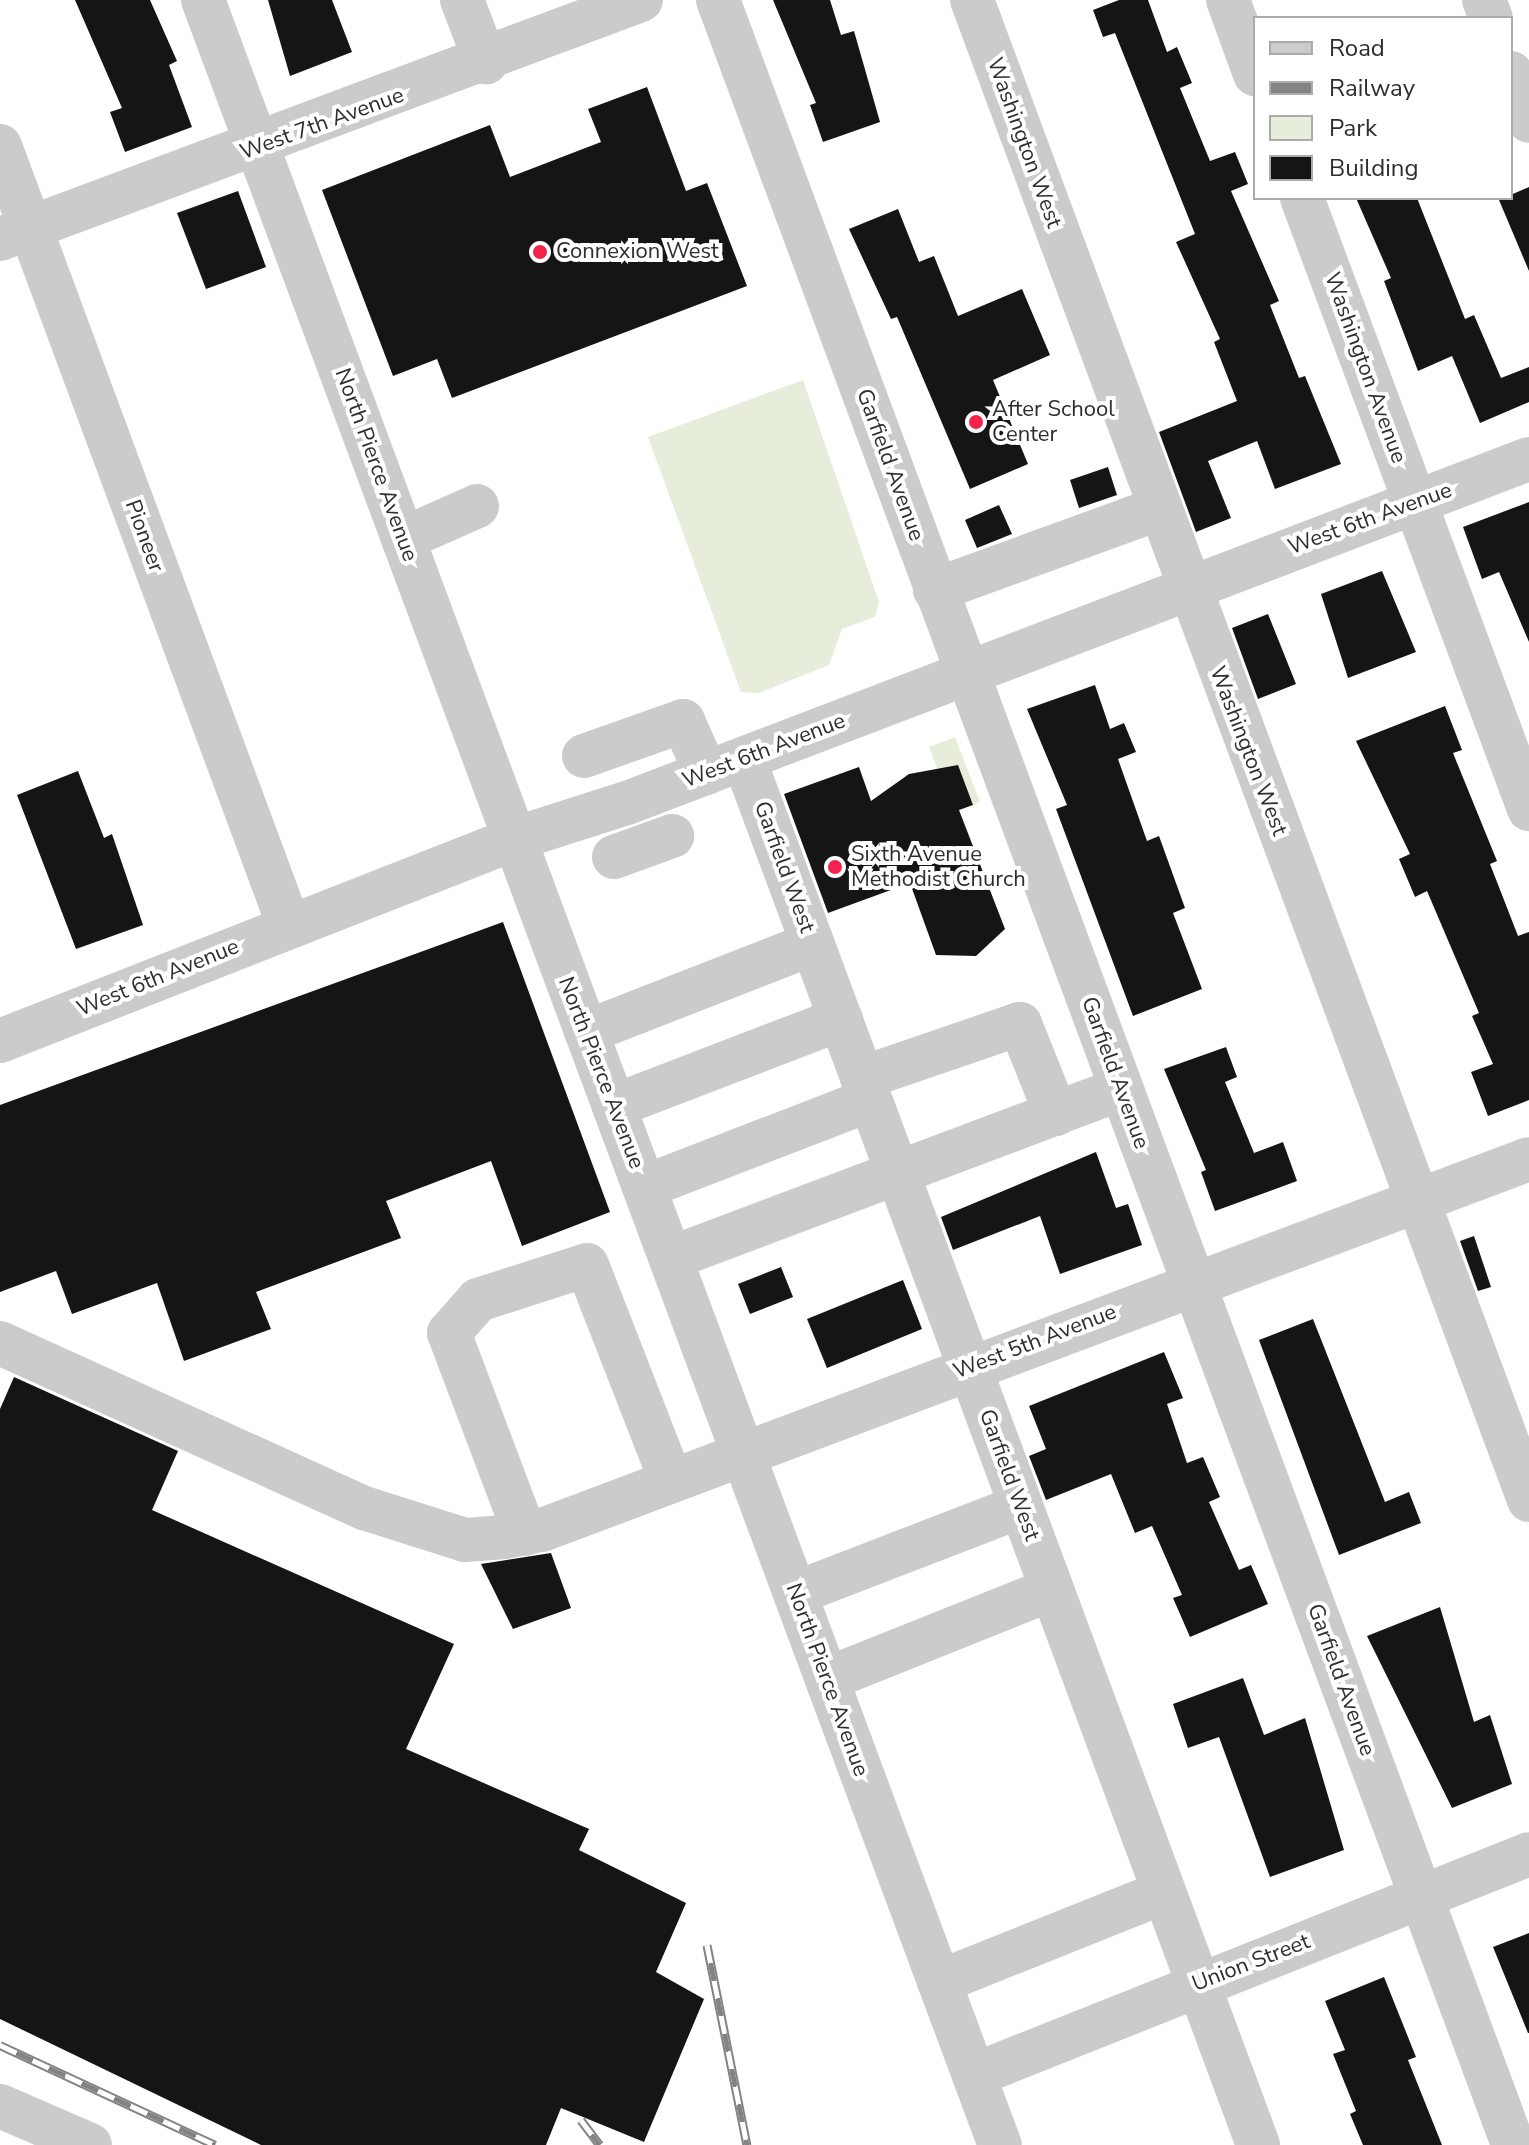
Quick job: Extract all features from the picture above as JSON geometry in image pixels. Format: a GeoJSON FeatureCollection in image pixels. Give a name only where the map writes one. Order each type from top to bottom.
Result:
{"type":"FeatureCollection","features":[{"type":"Feature","properties":{"kind":"street","name":"North Pierce Avenue"},"geometry":{"type":"LineString","coordinates":[[203,0],[1000,2145]]}},
{"type":"Feature","properties":{"kind":"street"},"geometry":{"type":"LineString","coordinates":[[462,0],[486,63]]}},
{"type":"Feature","properties":{"kind":"street","name":"West 7th Avenue"},"geometry":{"type":"LineString","coordinates":[[15,234],[259,148],[486,63],[641,0]]}},
{"type":"Feature","properties":{"kind":"street","name":"Garfield Avenue"},"geometry":{"type":"LineString","coordinates":[[718,0],[1513,2145]]}},
{"type":"Feature","properties":{"kind":"street","name":"Washington West"},"geometry":{"type":"LineString","coordinates":[[972,0],[1157,509],[1529,1500]]}},
{"type":"Feature","properties":{"kind":"street"},"geometry":{"type":"LineString","coordinates":[[1228,0],[1253,69]]}},
{"type":"Feature","properties":{"kind":"street"},"geometry":{"type":"LineString","coordinates":[[1513,78],[1529,121]]}},
{"type":"Feature","properties":{"kind":"street","name":"Pioneer"},"geometry":{"type":"LineString","coordinates":[[0,146],[15,234],[289,926]]}},
{"type":"Feature","properties":{"kind":"street","name":"Washington Avenue"},"geometry":{"type":"LineString","coordinates":[[1303,200],[1529,809]]}},
{"type":"Feature","properties":{"kind":"street","name":"West 6th Avenue"},"geometry":{"type":"LineString","coordinates":[[0,1041],[514,839],[627,803],[1529,459]]}},
{"type":"Feature","properties":{"kind":"street"},"geometry":{"type":"LineString","coordinates":[[403,539],[477,506]]}},
{"type":"Feature","properties":{"kind":"street"},"geometry":{"type":"LineString","coordinates":[[935,590],[1157,509]]}},
{"type":"Feature","properties":{"kind":"street","name":"Garfield West"},"geometry":{"type":"LineString","coordinates":[[584,756],[683,721],[725,766],[812,944],[1258,2145]]}},
{"type":"Feature","properties":{"kind":"street"},"geometry":{"type":"LineString","coordinates":[[627,803],[643,847]]}},
{"type":"Feature","properties":{"kind":"street"},"geometry":{"type":"LineString","coordinates":[[586,1032],[812,944]]}},
{"type":"Feature","properties":{"kind":"street"},"geometry":{"type":"LineString","coordinates":[[614,1106],[841,1019]]}},
{"type":"Feature","properties":{"kind":"street"},"geometry":{"type":"LineString","coordinates":[[644,1187],[1020,1024],[1056,1114]]}},
{"type":"Feature","properties":{"kind":"street"},"geometry":{"type":"LineString","coordinates":[[671,1258],[899,1176],[1121,1089]]}},
{"type":"Feature","properties":{"kind":"street","name":"West 5th Avenue"},"geometry":{"type":"LineString","coordinates":[[0,1343],[364,1508],[465,1540],[533,1532],[1417,1197],[1529,1159]]}},
{"type":"Feature","properties":{"kind":"street"},"geometry":{"type":"LineString","coordinates":[[533,1532],[449,1333],[478,1300],[587,1265],[671,1481]]}},
{"type":"Feature","properties":{"kind":"street"},"geometry":{"type":"LineString","coordinates":[[796,1593],[1021,1506]]}},
{"type":"Feature","properties":{"kind":"street"},"geometry":{"type":"LineString","coordinates":[[827,1679],[1052,1589]]}},
{"type":"Feature","properties":{"kind":"street","name":"Union Street"},"geometry":{"type":"LineString","coordinates":[[974,2075],[1079,2039],[1198,1983],[1529,1854]]}},
{"type":"Feature","properties":{"kind":"street"},"geometry":{"type":"LineString","coordinates":[[939,1982],[1164,1892]]}},
{"type":"Feature","properties":{"kind":"street"},"geometry":{"type":"LineString","coordinates":[[0,2106],[90,2145]]}},
{"type":"Feature","properties":{"kind":"green space"},"geometry":{"type":"Polygon","coordinates":[[[803,380],[879,602],[875,617],[842,629],[829,665],[759,693],[741,692],[648,437],[803,380]]]}},
{"type":"Feature","properties":{"kind":"green space"},"geometry":{"type":"Polygon","coordinates":[[[955,737],[980,802],[973,805],[958,765],[938,771],[929,747],[955,737]]]}},
{"type":"Feature","properties":{"kind":"building"},"geometry":{"type":"Polygon","coordinates":[[[75,0],[150,0],[177,61],[169,65],[192,127],[125,152],[110,112],[122,108],[75,0]]]}},
{"type":"Feature","properties":{"kind":"building"},"geometry":{"type":"Polygon","coordinates":[[[268,0],[332,0],[352,52],[290,76],[268,0]]]}},
{"type":"Feature","properties":{"kind":"building"},"geometry":{"type":"Polygon","coordinates":[[[773,0],[830,0],[841,35],[854,31],[880,122],[823,142],[810,105],[816,103],[773,0]]]}},
{"type":"Feature","properties":{"kind":"building"},"geometry":{"type":"Polygon","coordinates":[[[1119,0],[1148,0],[1167,52],[1177,47],[1192,83],[1180,88],[1210,161],[1235,152],[1248,184],[1231,191],[1279,301],[1270,305],[1299,378],[1305,376],[1341,464],[1275,489],[1257,441],[1208,461],[1231,518],[1196,532],[1159,432],[1237,401],[1214,342],[1220,339],[1176,242],[1195,234],[1115,33],[1103,37],[1093,10],[1119,0]]]}},
{"type":"Feature","properties":{"kind":"building","name":"Connexion West"},"geometry":{"type":"Polygon","coordinates":[[[647,87],[686,191],[707,183],[747,286],[452,398],[437,359],[393,376],[322,190],[490,125],[510,177],[601,142],[588,109],[647,87]]]}},
{"type":"Feature","properties":{"kind":"building"},"geometry":{"type":"Polygon","coordinates":[[[1529,187],[1529,271],[1499,200],[1513,200],[1513,194],[1529,187]]]}},
{"type":"Feature","properties":{"kind":"building"},"geometry":{"type":"Polygon","coordinates":[[[238,191],[266,267],[206,289],[177,213],[238,191]]]}},
{"type":"Feature","properties":{"kind":"building"},"geometry":{"type":"Polygon","coordinates":[[[1357,200],[1418,200],[1465,319],[1474,315],[1501,378],[1529,367],[1529,402],[1480,423],[1452,356],[1418,371],[1384,281],[1391,278],[1357,200]]]}},
{"type":"Feature","properties":{"kind":"building","name":"After School Center"},"geometry":{"type":"Polygon","coordinates":[[[898,209],[919,262],[934,256],[958,316],[1022,289],[1050,355],[993,380],[1028,464],[970,489],[897,317],[891,319],[849,229],[898,209]]]}},
{"type":"Feature","properties":{"kind":"building"},"geometry":{"type":"Polygon","coordinates":[[[1108,467],[1117,495],[1079,508],[1070,480],[1108,467]]]}},
{"type":"Feature","properties":{"kind":"building"},"geometry":{"type":"Polygon","coordinates":[[[1529,502],[1529,642],[1499,572],[1482,579],[1463,527],[1529,502]]]}},
{"type":"Feature","properties":{"kind":"building"},"geometry":{"type":"Polygon","coordinates":[[[999,505],[1012,534],[977,548],[965,520],[999,505]]]}},
{"type":"Feature","properties":{"kind":"building"},"geometry":{"type":"Polygon","coordinates":[[[1382,571],[1416,652],[1348,678],[1321,594],[1382,571]]]}},
{"type":"Feature","properties":{"kind":"building"},"geometry":{"type":"Polygon","coordinates":[[[1268,614],[1296,684],[1258,699],[1232,628],[1268,614]]]}},
{"type":"Feature","properties":{"kind":"building"},"geometry":{"type":"Polygon","coordinates":[[[1095,685],[1110,729],[1124,723],[1136,752],[1118,759],[1147,841],[1159,836],[1185,908],[1173,913],[1202,989],[1133,1016],[1056,809],[1067,805],[1027,709],[1095,685]]]}},
{"type":"Feature","properties":{"kind":"building"},"geometry":{"type":"Polygon","coordinates":[[[1445,706],[1462,750],[1453,753],[1497,861],[1490,864],[1518,936],[1529,932],[1529,1100],[1488,1116],[1471,1072],[1493,1064],[1472,1016],[1479,1013],[1427,891],[1415,897],[1399,859],[1410,854],[1356,741],[1445,706]]]}},
{"type":"Feature","properties":{"kind":"building","name":"Sixth Avenue Methodist Church"},"geometry":{"type":"Polygon","coordinates":[[[958,765],[973,805],[959,810],[1005,929],[976,956],[936,955],[910,883],[828,913],[784,794],[859,767],[871,801],[909,774],[958,765]]]}},
{"type":"Feature","properties":{"kind":"building"},"geometry":{"type":"Polygon","coordinates":[[[78,771],[104,838],[112,834],[143,925],[76,949],[17,795],[78,771]]]}},
{"type":"Feature","properties":{"kind":"building"},"geometry":{"type":"Polygon","coordinates":[[[503,922],[610,1212],[522,1246],[491,1161],[386,1201],[401,1238],[256,1292],[271,1329],[184,1361],[157,1283],[72,1314],[56,1271],[0,1292],[0,1105],[503,922]]]}},
{"type":"Feature","properties":{"kind":"building"},"geometry":{"type":"Polygon","coordinates":[[[1226,1047],[1237,1077],[1225,1082],[1254,1153],[1283,1142],[1297,1181],[1215,1211],[1201,1172],[1206,1170],[1164,1069],[1226,1047]]]}},
{"type":"Feature","properties":{"kind":"building"},"geometry":{"type":"Polygon","coordinates":[[[1096,1152],[1116,1208],[1128,1204],[1142,1245],[1060,1274],[1040,1216],[953,1250],[941,1217],[1096,1152]]]}},
{"type":"Feature","properties":{"kind":"building"},"geometry":{"type":"Polygon","coordinates":[[[1474,1236],[1491,1287],[1478,1291],[1460,1241],[1474,1236]]]}},
{"type":"Feature","properties":{"kind":"building"},"geometry":{"type":"Polygon","coordinates":[[[781,1267],[793,1297],[750,1314],[738,1284],[781,1267]]]}},
{"type":"Feature","properties":{"kind":"building"},"geometry":{"type":"Polygon","coordinates":[[[903,1280],[922,1329],[827,1368],[807,1319],[903,1280]]]}},
{"type":"Feature","properties":{"kind":"building"},"geometry":{"type":"Polygon","coordinates":[[[1313,1319],[1385,1502],[1409,1492],[1421,1523],[1339,1555],[1259,1340],[1313,1319]]]}},
{"type":"Feature","properties":{"kind":"building"},"geometry":{"type":"Polygon","coordinates":[[[1164,1352],[1183,1398],[1167,1404],[1187,1463],[1203,1457],[1220,1497],[1209,1502],[1239,1570],[1251,1565],[1268,1604],[1190,1637],[1173,1598],[1182,1595],[1152,1526],[1135,1533],[1111,1474],[1046,1500],[1029,1456],[1046,1449],[1029,1406],[1164,1352]]]}},
{"type":"Feature","properties":{"kind":"building"},"geometry":{"type":"Polygon","coordinates":[[[14,1377],[178,1451],[152,1510],[454,1644],[406,1749],[589,1829],[579,1850],[686,1903],[656,1972],[704,1999],[644,2142],[561,2108],[546,2145],[261,2145],[0,2019],[0,1409],[14,1377]]]}},
{"type":"Feature","properties":{"kind":"building"},"geometry":{"type":"Polygon","coordinates":[[[551,1553],[571,1608],[513,1629],[481,1564],[551,1553]]]}},
{"type":"Feature","properties":{"kind":"building"},"geometry":{"type":"Polygon","coordinates":[[[1440,1607],[1474,1722],[1490,1715],[1512,1784],[1452,1808],[1367,1636],[1440,1607]]]}},
{"type":"Feature","properties":{"kind":"building"},"geometry":{"type":"Polygon","coordinates":[[[1243,1678],[1264,1735],[1305,1718],[1344,1850],[1270,1877],[1219,1737],[1188,1748],[1173,1704],[1243,1678]]]}},
{"type":"Feature","properties":{"kind":"building"},"geometry":{"type":"Polygon","coordinates":[[[1529,1933],[1529,2033],[1528,2033],[1493,1947],[1529,1933]]]}},
{"type":"Feature","properties":{"kind":"building"},"geometry":{"type":"Polygon","coordinates":[[[1384,1977],[1416,2057],[1408,2060],[1442,2145],[1363,2145],[1350,2114],[1356,2111],[1333,2054],[1345,2050],[1325,2001],[1384,1977]]]}},
{"type":"Feature","properties":{"kind":"railway"},"geometry":{"type":"LineString","coordinates":[[707,1945],[747,2145]]}},
{"type":"Feature","properties":{"kind":"railway"},"geometry":{"type":"LineString","coordinates":[[0,2045],[215,2145]]}},
{"type":"Feature","properties":{"kind":"railway"},"geometry":{"type":"LineString","coordinates":[[581,2120],[600,2145]]}},
{"type":"Feature","properties":{"kind":"place","name":"Connexion West"},"geometry":{"type":"Point","coordinates":[540,252]}},
{"type":"Feature","properties":{"kind":"place","name":"After School Center"},"geometry":{"type":"Point","coordinates":[976,422]}},
{"type":"Feature","properties":{"kind":"place","name":"Sixth Avenue Methodist Church"},"geometry":{"type":"Point","coordinates":[835,867]}}]}
